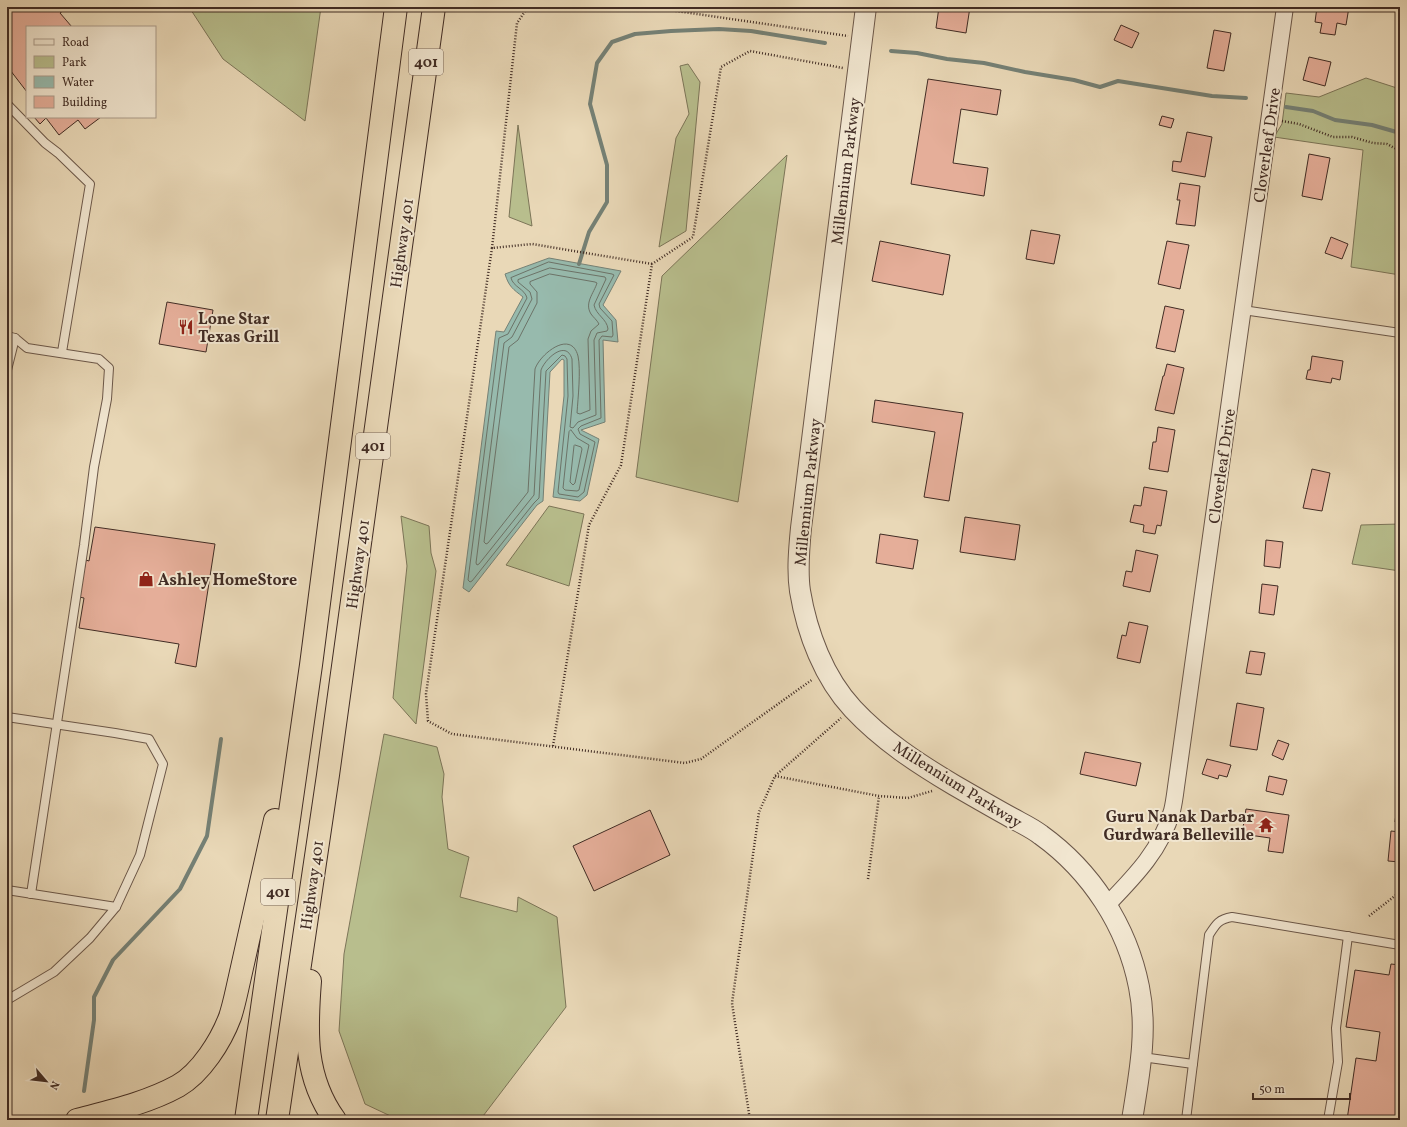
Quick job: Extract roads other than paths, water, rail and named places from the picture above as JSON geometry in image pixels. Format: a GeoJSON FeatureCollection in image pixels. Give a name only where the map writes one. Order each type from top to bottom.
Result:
{"type":"FeatureCollection","features":[{"type":"Feature","properties":{"kind":"highway","name":"Highway 401"},"geometry":{"type":"LineString","coordinates":[[246,1120],[311,665],[396,7]]}},
{"type":"Feature","properties":{"kind":"highway","name":"Highway 401"},"geometry":{"type":"LineString","coordinates":[[277,1120],[328,776],[434,7]]}},
{"type":"Feature","properties":{"kind":"highway"},"geometry":{"type":"LineString","coordinates":[[77,1120],[159,1095],[179,1085],[193,1074],[208,1057],[220,1038],[230,1017],[238,990],[311,665]]}},
{"type":"Feature","properties":{"kind":"highway"},"geometry":{"type":"LineString","coordinates":[[328,776],[308,1025],[309,1050],[313,1075],[323,1102],[335,1120]]}},
{"type":"Feature","properties":{"kind":"street","name":"Millennium Parkway"},"geometry":{"type":"LineString","coordinates":[[866,7],[803,502],[799,554],[800,591],[820,659],[852,708],[889,742],[907,756],[954,785],[1040,834],[1073,862],[1090,882],[1114,916],[1126,944],[1139,988],[1143,1020],[1141,1057],[1132,1120]]}},
{"type":"Feature","properties":{"kind":"street","name":"Cloverleaf Drive"},"geometry":{"type":"LineString","coordinates":[[1107,905],[1153,853],[1164,832],[1172,811],[1285,7]]}},
{"type":"Feature","properties":{"kind":"lane"},"geometry":{"type":"LineString","coordinates":[[7,104],[45,143],[58,153],[90,184],[62,352]]}},
{"type":"Feature","properties":{"kind":"lane"},"geometry":{"type":"LineString","coordinates":[[1243,310],[1400,333]]}},
{"type":"Feature","properties":{"kind":"lane"},"geometry":{"type":"LineString","coordinates":[[7,370],[11,337],[27,348],[99,358],[109,368],[107,399],[94,467],[84,546],[31,894]]}},
{"type":"Feature","properties":{"kind":"lane"},"geometry":{"type":"LineString","coordinates":[[7,717],[148,740],[163,764],[140,855],[116,907],[90,938],[54,972],[7,1000]]}},
{"type":"Feature","properties":{"kind":"lane"},"geometry":{"type":"LineString","coordinates":[[7,890],[116,907]]}},
{"type":"Feature","properties":{"kind":"lane"},"geometry":{"type":"LineString","coordinates":[[1186,1120],[1209,935],[1217,922],[1224,918],[1232,918],[1400,945]]}},
{"type":"Feature","properties":{"kind":"lane"},"geometry":{"type":"LineString","coordinates":[[1328,1120],[1338,1062],[1336,1028],[1348,936]]}},
{"type":"Feature","properties":{"kind":"lane"},"geometry":{"type":"LineString","coordinates":[[1141,1057],[1193,1064]]}},
{"type":"Feature","properties":{"kind":"water"},"geometry":{"type":"Polygon","coordinates":[[[549,258],[621,271],[603,305],[616,320],[618,342],[603,340],[605,422],[581,430],[599,439],[587,495],[580,501],[553,497],[564,396],[564,360],[562,359],[550,372],[543,501],[537,505],[469,592],[463,588],[496,331],[504,332],[523,297],[508,282],[505,274],[549,258]]]}},
{"type":"Feature","properties":{"kind":"waterway"},"geometry":{"type":"LineString","coordinates":[[579,264],[589,232],[607,202],[607,165],[590,104],[597,63],[612,42],[635,34],[719,29],[751,31],[825,43]]}},
{"type":"Feature","properties":{"kind":"waterway"},"geometry":{"type":"LineString","coordinates":[[891,51],[917,53],[947,59],[984,63],[1025,72],[1074,80],[1100,87],[1118,81],[1212,96],[1246,98]]}},
{"type":"Feature","properties":{"kind":"waterway"},"geometry":{"type":"LineString","coordinates":[[1286,107],[1313,111],[1335,120],[1372,125],[1400,133]]}},
{"type":"Feature","properties":{"kind":"waterway"},"geometry":{"type":"LineString","coordinates":[[84,1091],[94,1020],[94,997],[113,960],[180,889],[207,836],[221,739]]}},
{"type":"Feature","properties":{"kind":"place","name":"Lone Star Texas Grill"},"geometry":{"type":"Point","coordinates":[186,327]}},
{"type":"Feature","properties":{"kind":"place","name":"Ashley HomeStore"},"geometry":{"type":"Point","coordinates":[146,579]}},
{"type":"Feature","properties":{"kind":"place","name":"Guru Nanak Darbar Gurdwara Belleville"},"geometry":{"type":"Point","coordinates":[1266,825]}}]}
